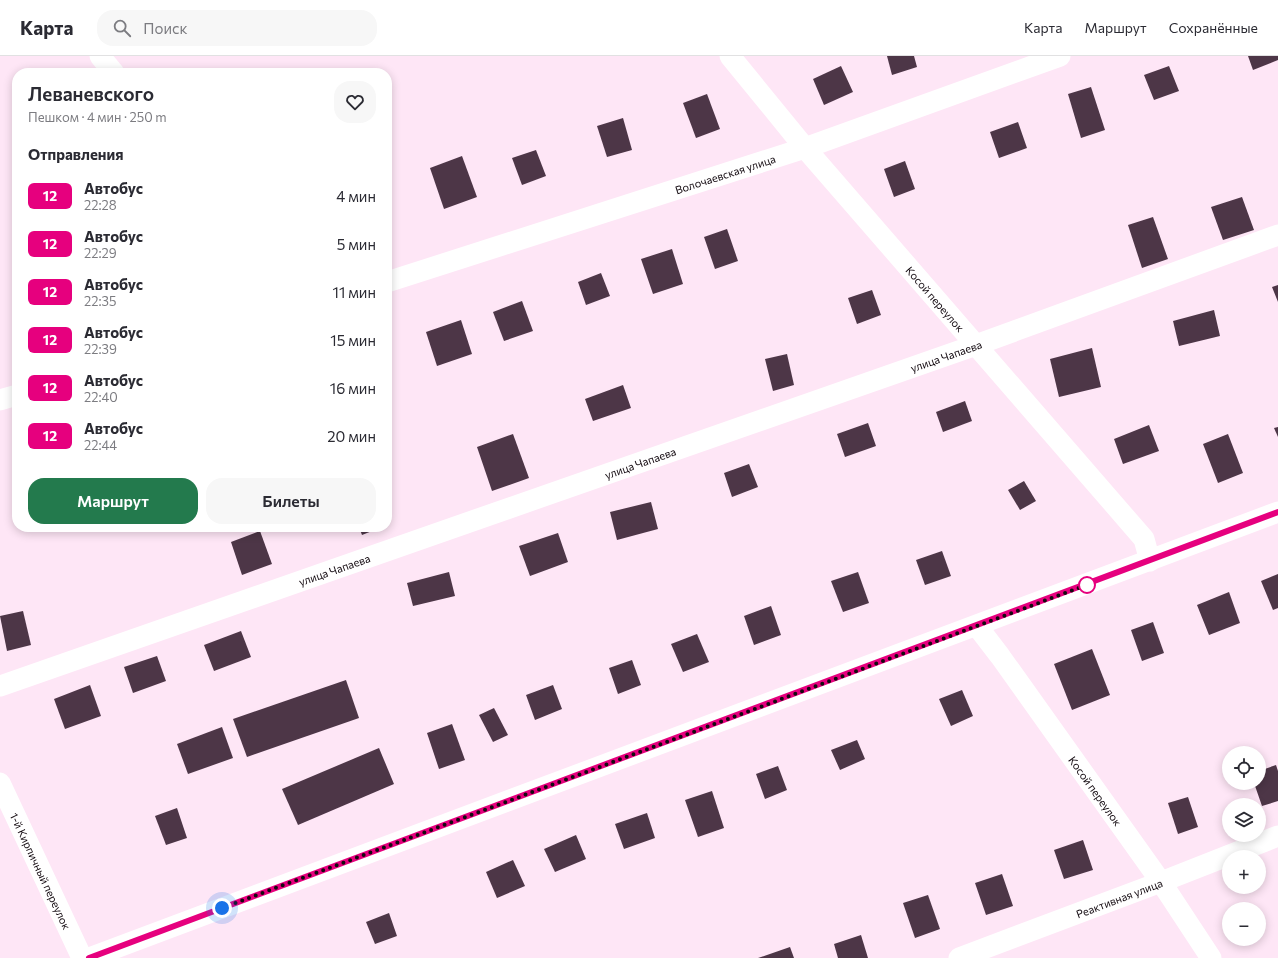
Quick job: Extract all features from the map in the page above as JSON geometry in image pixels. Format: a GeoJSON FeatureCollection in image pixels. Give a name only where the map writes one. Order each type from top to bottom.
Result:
{"type":"FeatureCollection","features":[{"type":"Feature","properties":{"kind":"street"},"geometry":{"type":"LineString","coordinates":[[100,56],[110,68]]}},
{"type":"Feature","properties":{"kind":"street","name":"Косой переулок"},"geometry":{"type":"LineString","coordinates":[[730,56],[805,148],[1144,539],[1150,561]]}},
{"type":"Feature","properties":{"kind":"street","name":"Волочаевская улица"},"geometry":{"type":"LineString","coordinates":[[392,280],[805,148],[1060,56]]}},
{"type":"Feature","properties":{"kind":"street","name":"улица Чапаева"},"geometry":{"type":"LineString","coordinates":[[0,686],[976,345],[1278,235]]}},
{"type":"Feature","properties":{"kind":"street"},"geometry":{"type":"LineString","coordinates":[[0,400],[12,396]]}},
{"type":"Feature","properties":{"kind":"street"},"geometry":{"type":"LineString","coordinates":[[89,958],[1278,512]]}},
{"type":"Feature","properties":{"kind":"street","name":"Косой переулок"},"geometry":{"type":"LineString","coordinates":[[977,626],[1161,882],[1212,958]]}},
{"type":"Feature","properties":{"kind":"street","name":"1-й Кирпичный переулок"},"geometry":{"type":"LineString","coordinates":[[0,783],[82,958]]}},
{"type":"Feature","properties":{"kind":"street","name":"Реактивная улица"},"geometry":{"type":"LineString","coordinates":[[959,958],[1278,836]]}},
{"type":"Feature","properties":{"kind":"building"},"geometry":{"type":"Polygon","coordinates":[[[887,56],[914,56],[917,67],[892,75],[887,56]]]}},
{"type":"Feature","properties":{"kind":"building"},"geometry":{"type":"Polygon","coordinates":[[[1248,56],[1278,56],[1278,60],[1253,70],[1248,56]]]}},
{"type":"Feature","properties":{"kind":"building"},"geometry":{"type":"Polygon","coordinates":[[[841,66],[853,92],[824,105],[813,79],[841,66]]]}},
{"type":"Feature","properties":{"kind":"building"},"geometry":{"type":"Polygon","coordinates":[[[1169,66],[1179,91],[1154,100],[1144,75],[1169,66]]]}},
{"type":"Feature","properties":{"kind":"building"},"geometry":{"type":"Polygon","coordinates":[[[1091,87],[1105,130],[1081,138],[1068,94],[1091,87]]]}},
{"type":"Feature","properties":{"kind":"building"},"geometry":{"type":"Polygon","coordinates":[[[707,94],[720,129],[696,138],[683,103],[707,94]]]}},
{"type":"Feature","properties":{"kind":"building"},"geometry":{"type":"Polygon","coordinates":[[[623,118],[632,150],[607,157],[597,126],[623,118]]]}},
{"type":"Feature","properties":{"kind":"building"},"geometry":{"type":"Polygon","coordinates":[[[1018,122],[1027,148],[999,158],[990,132],[1018,122]]]}},
{"type":"Feature","properties":{"kind":"building"},"geometry":{"type":"Polygon","coordinates":[[[536,150],[546,176],[522,185],[512,158],[536,150]]]}},
{"type":"Feature","properties":{"kind":"building"},"geometry":{"type":"Polygon","coordinates":[[[462,156],[477,197],[444,209],[430,168],[462,156]]]}},
{"type":"Feature","properties":{"kind":"building"},"geometry":{"type":"Polygon","coordinates":[[[905,161],[915,189],[894,197],[884,169],[905,161]]]}},
{"type":"Feature","properties":{"kind":"building"},"geometry":{"type":"Polygon","coordinates":[[[1242,197],[1254,230],[1223,240],[1211,207],[1242,197]]]}},
{"type":"Feature","properties":{"kind":"building"},"geometry":{"type":"Polygon","coordinates":[[[1153,217],[1168,259],[1142,268],[1128,225],[1153,217]]]}},
{"type":"Feature","properties":{"kind":"building"},"geometry":{"type":"Polygon","coordinates":[[[727,229],[738,261],[715,269],[704,237],[727,229]]]}},
{"type":"Feature","properties":{"kind":"building"},"geometry":{"type":"Polygon","coordinates":[[[672,249],[683,284],[653,294],[641,259],[672,249]]]}},
{"type":"Feature","properties":{"kind":"building"},"geometry":{"type":"Polygon","coordinates":[[[601,273],[610,296],[586,305],[578,282],[601,273]]]}},
{"type":"Feature","properties":{"kind":"building"},"geometry":{"type":"Polygon","coordinates":[[[1278,285],[1278,302],[1272,287],[1278,285]]]}},
{"type":"Feature","properties":{"kind":"building"},"geometry":{"type":"Polygon","coordinates":[[[872,290],[881,315],[857,324],[848,298],[872,290]]]}},
{"type":"Feature","properties":{"kind":"building"},"geometry":{"type":"Polygon","coordinates":[[[522,301],[533,331],[504,341],[493,312],[522,301]]]}},
{"type":"Feature","properties":{"kind":"building"},"geometry":{"type":"Polygon","coordinates":[[[1214,310],[1220,336],[1179,346],[1173,321],[1214,310]]]}},
{"type":"Feature","properties":{"kind":"building"},"geometry":{"type":"Polygon","coordinates":[[[461,320],[472,354],[437,366],[426,332],[461,320]]]}},
{"type":"Feature","properties":{"kind":"building"},"geometry":{"type":"Polygon","coordinates":[[[1092,348],[1101,387],[1059,397],[1050,359],[1092,348]]]}},
{"type":"Feature","properties":{"kind":"building"},"geometry":{"type":"Polygon","coordinates":[[[787,354],[794,385],[773,391],[765,359],[787,354]]]}},
{"type":"Feature","properties":{"kind":"building"},"geometry":{"type":"Polygon","coordinates":[[[623,385],[631,408],[593,421],[585,399],[623,385]]]}},
{"type":"Feature","properties":{"kind":"building"},"geometry":{"type":"Polygon","coordinates":[[[965,401],[972,421],[943,432],[936,412],[965,401]]]}},
{"type":"Feature","properties":{"kind":"building"},"geometry":{"type":"Polygon","coordinates":[[[868,423],[876,446],[845,457],[837,434],[868,423]]]}},
{"type":"Feature","properties":{"kind":"building"},"geometry":{"type":"Polygon","coordinates":[[[1149,425],[1159,451],[1123,464],[1114,439],[1149,425]]]}},
{"type":"Feature","properties":{"kind":"building"},"geometry":{"type":"Polygon","coordinates":[[[1278,427],[1278,437],[1274,428],[1278,427]]]}},
{"type":"Feature","properties":{"kind":"building"},"geometry":{"type":"Polygon","coordinates":[[[513,434],[529,478],[492,491],[477,447],[513,434]]]}},
{"type":"Feature","properties":{"kind":"building"},"geometry":{"type":"Polygon","coordinates":[[[1228,434],[1243,473],[1218,483],[1203,444],[1228,434]]]}},
{"type":"Feature","properties":{"kind":"building"},"geometry":{"type":"Polygon","coordinates":[[[749,464],[758,487],[732,497],[724,473],[749,464]]]}},
{"type":"Feature","properties":{"kind":"building"},"geometry":{"type":"Polygon","coordinates":[[[1024,481],[1036,501],[1020,510],[1008,490],[1024,481]]]}},
{"type":"Feature","properties":{"kind":"building"},"geometry":{"type":"Polygon","coordinates":[[[651,502],[658,529],[617,540],[610,512],[651,502]]]}},
{"type":"Feature","properties":{"kind":"building"},"geometry":{"type":"Polygon","coordinates":[[[260,532],[272,564],[242,575],[231,542],[260,532]]]}},
{"type":"Feature","properties":{"kind":"building"},"geometry":{"type":"Polygon","coordinates":[[[361,532],[370,532],[362,535],[361,532]]]}},
{"type":"Feature","properties":{"kind":"building"},"geometry":{"type":"Polygon","coordinates":[[[558,533],[568,562],[530,576],[519,546],[558,533]]]}},
{"type":"Feature","properties":{"kind":"building"},"geometry":{"type":"Polygon","coordinates":[[[942,551],[951,576],[925,585],[916,560],[942,551]]]}},
{"type":"Feature","properties":{"kind":"building"},"geometry":{"type":"Polygon","coordinates":[[[449,572],[455,596],[413,606],[407,583],[449,572]]]}},
{"type":"Feature","properties":{"kind":"building"},"geometry":{"type":"Polygon","coordinates":[[[858,572],[869,603],[843,612],[831,581],[858,572]]]}},
{"type":"Feature","properties":{"kind":"building"},"geometry":{"type":"Polygon","coordinates":[[[1278,574],[1278,608],[1273,610],[1261,581],[1278,574]]]}},
{"type":"Feature","properties":{"kind":"building"},"geometry":{"type":"Polygon","coordinates":[[[1229,592],[1240,623],[1209,635],[1197,605],[1229,592]]]}},
{"type":"Feature","properties":{"kind":"building"},"geometry":{"type":"Polygon","coordinates":[[[771,606],[781,635],[754,645],[744,616],[771,606]]]}},
{"type":"Feature","properties":{"kind":"building"},"geometry":{"type":"Polygon","coordinates":[[[23,611],[31,645],[7,651],[0,616],[23,611]]]}},
{"type":"Feature","properties":{"kind":"building"},"geometry":{"type":"Polygon","coordinates":[[[1153,622],[1164,653],[1142,661],[1131,630],[1153,622]]]}},
{"type":"Feature","properties":{"kind":"building"},"geometry":{"type":"Polygon","coordinates":[[[241,631],[251,657],[214,671],[204,645],[241,631]]]}},
{"type":"Feature","properties":{"kind":"building"},"geometry":{"type":"Polygon","coordinates":[[[697,634],[709,662],[683,672],[671,644],[697,634]]]}},
{"type":"Feature","properties":{"kind":"building"},"geometry":{"type":"Polygon","coordinates":[[[1092,649],[1110,695],[1072,710],[1054,664],[1092,649]]]}},
{"type":"Feature","properties":{"kind":"building"},"geometry":{"type":"Polygon","coordinates":[[[157,656],[166,681],[133,693],[124,667],[157,656]]]}},
{"type":"Feature","properties":{"kind":"building"},"geometry":{"type":"Polygon","coordinates":[[[632,660],[641,685],[618,694],[609,668],[632,660]]]}},
{"type":"Feature","properties":{"kind":"building"},"geometry":{"type":"Polygon","coordinates":[[[346,680],[359,718],[247,757],[233,719],[346,680]]]}},
{"type":"Feature","properties":{"kind":"building"},"geometry":{"type":"Polygon","coordinates":[[[90,685],[101,716],[65,729],[54,699],[90,685]]]}},
{"type":"Feature","properties":{"kind":"building"},"geometry":{"type":"Polygon","coordinates":[[[553,685],[562,709],[535,720],[526,695],[553,685]]]}},
{"type":"Feature","properties":{"kind":"building"},"geometry":{"type":"Polygon","coordinates":[[[962,690],[973,716],[951,726],[939,699],[962,690]]]}},
{"type":"Feature","properties":{"kind":"building"},"geometry":{"type":"Polygon","coordinates":[[[494,708],[508,735],[493,742],[479,715],[494,708]]]}},
{"type":"Feature","properties":{"kind":"building"},"geometry":{"type":"Polygon","coordinates":[[[452,724],[465,760],[439,769],[427,733],[452,724]]]}},
{"type":"Feature","properties":{"kind":"building"},"geometry":{"type":"Polygon","coordinates":[[[222,727],[233,758],[188,774],[177,744],[222,727]]]}},
{"type":"Feature","properties":{"kind":"building"},"geometry":{"type":"Polygon","coordinates":[[[857,740],[865,759],[840,770],[831,750],[857,740]]]}},
{"type":"Feature","properties":{"kind":"building"},"geometry":{"type":"Polygon","coordinates":[[[379,748],[394,784],[298,825],[282,789],[379,748]]]}},
{"type":"Feature","properties":{"kind":"building"},"geometry":{"type":"Polygon","coordinates":[[[1276,765],[1278,771],[1278,801],[1266,805],[1266,798],[1259,798],[1256,790],[1266,790],[1266,769],[1276,765]]]}},
{"type":"Feature","properties":{"kind":"building"},"geometry":{"type":"Polygon","coordinates":[[[778,766],[787,790],[765,799],[756,774],[778,766]]]}},
{"type":"Feature","properties":{"kind":"building"},"geometry":{"type":"Polygon","coordinates":[[[712,791],[724,828],[698,837],[685,800],[712,791]]]}},
{"type":"Feature","properties":{"kind":"building"},"geometry":{"type":"Polygon","coordinates":[[[1188,797],[1198,827],[1178,834],[1168,803],[1188,797]]]}},
{"type":"Feature","properties":{"kind":"building"},"geometry":{"type":"Polygon","coordinates":[[[177,808],[187,838],[166,845],[155,816],[177,808]]]}},
{"type":"Feature","properties":{"kind":"building"},"geometry":{"type":"Polygon","coordinates":[[[647,813],[655,838],[624,849],[615,824],[647,813]]]}},
{"type":"Feature","properties":{"kind":"building"},"geometry":{"type":"Polygon","coordinates":[[[576,835],[586,859],[555,872],[544,849],[576,835]]]}},
{"type":"Feature","properties":{"kind":"building"},"geometry":{"type":"Polygon","coordinates":[[[1083,840],[1093,870],[1064,879],[1054,850],[1083,840]]]}},
{"type":"Feature","properties":{"kind":"building"},"geometry":{"type":"Polygon","coordinates":[[[513,860],[525,886],[497,898],[486,872],[513,860]]]}},
{"type":"Feature","properties":{"kind":"building"},"geometry":{"type":"Polygon","coordinates":[[[1002,874],[1013,906],[986,915],[975,883],[1002,874]]]}},
{"type":"Feature","properties":{"kind":"building"},"geometry":{"type":"Polygon","coordinates":[[[928,895],[940,929],[915,938],[903,903],[928,895]]]}},
{"type":"Feature","properties":{"kind":"building"},"geometry":{"type":"Polygon","coordinates":[[[389,913],[397,936],[375,944],[366,922],[389,913]]]}},
{"type":"Feature","properties":{"kind":"building"},"geometry":{"type":"Polygon","coordinates":[[[861,935],[868,958],[838,958],[834,944],[861,935]]]}},
{"type":"Feature","properties":{"kind":"building"},"geometry":{"type":"Polygon","coordinates":[[[790,947],[794,958],[758,958],[790,947]]]}},
{"type":"Feature","properties":{"kind":"bus line","name":"12"},"geometry":{"type":"LineString","coordinates":[[89,958],[1278,512]]}},
{"type":"Feature","properties":{"kind":"route"},"geometry":{"type":"LineString","coordinates":[[222,908],[1092,583],[1087,585]]}}]}
